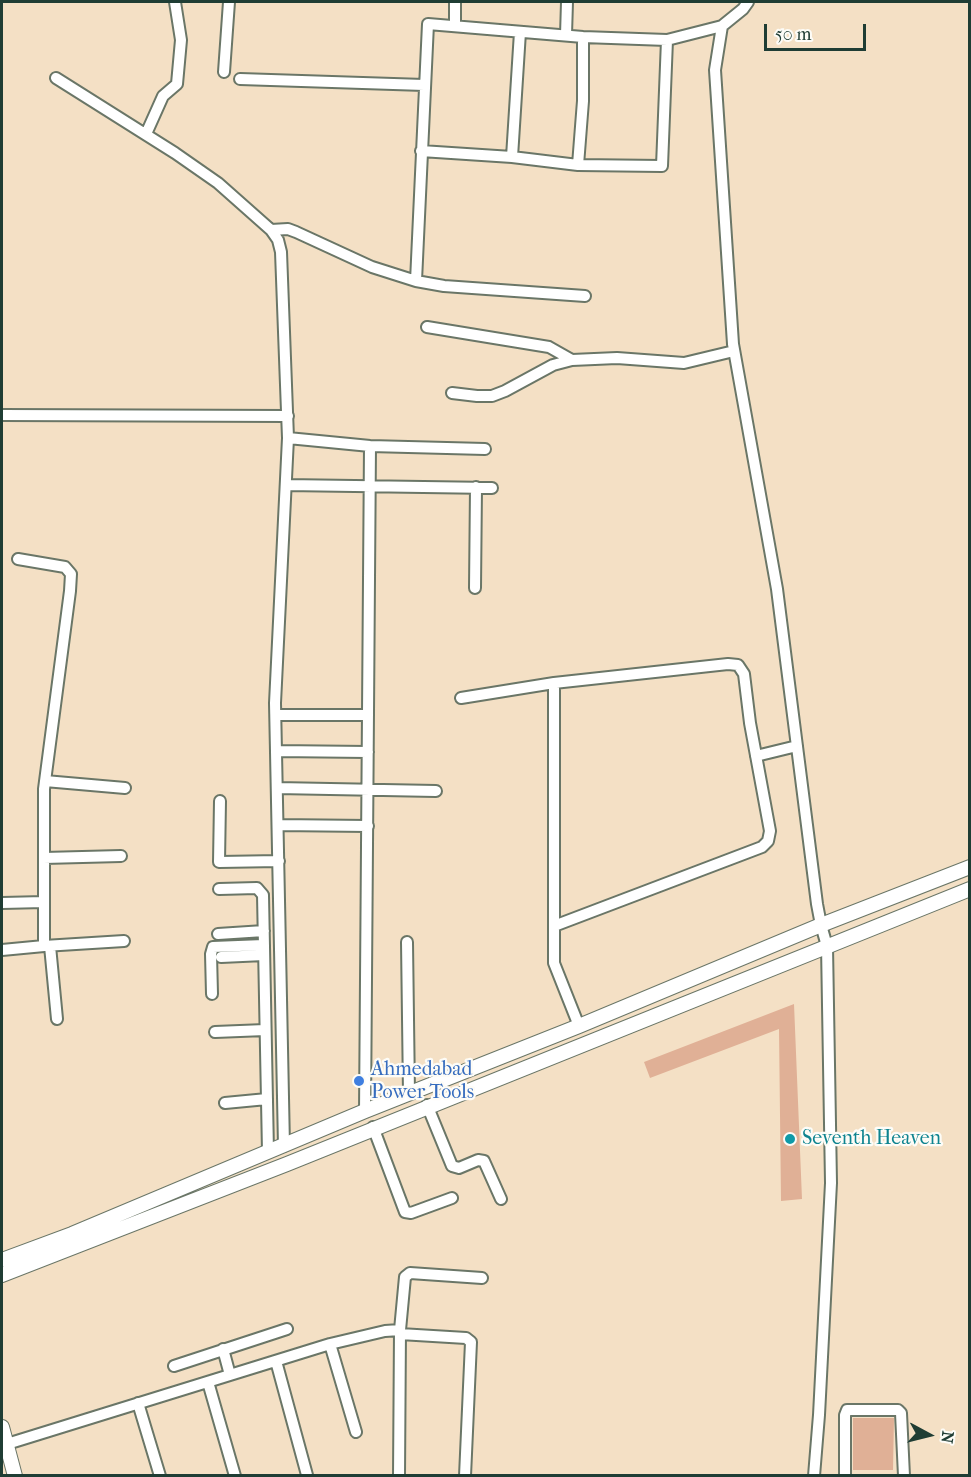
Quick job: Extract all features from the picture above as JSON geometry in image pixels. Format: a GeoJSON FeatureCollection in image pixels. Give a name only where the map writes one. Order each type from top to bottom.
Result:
{"type":"FeatureCollection","features":[{"type":"Feature","properties":{"kind":"street"},"geometry":{"type":"LineString","coordinates":[[146,134],[163,96],[177,84],[182,40],[175,2]]}},
{"type":"Feature","properties":{"kind":"street"},"geometry":{"type":"LineString","coordinates":[[224,72],[229,2]]}},
{"type":"Feature","properties":{"kind":"street"},"geometry":{"type":"LineString","coordinates":[[455,2],[455,26]]}},
{"type":"Feature","properties":{"kind":"street"},"geometry":{"type":"LineString","coordinates":[[566,35],[567,2]]}},
{"type":"Feature","properties":{"kind":"street"},"geometry":{"type":"LineString","coordinates":[[742,4],[722,26],[715,70],[734,351],[777,589],[821,925],[827,946],[831,1183],[814,1476]]}},
{"type":"Feature","properties":{"kind":"street"},"geometry":{"type":"LineString","coordinates":[[416,281],[428,24],[583,37],[667,40],[722,26]]}},
{"type":"Feature","properties":{"kind":"street"},"geometry":{"type":"LineString","coordinates":[[512,157],[520,32]]}},
{"type":"Feature","properties":{"kind":"street"},"geometry":{"type":"LineString","coordinates":[[578,165],[583,101],[583,37]]}},
{"type":"Feature","properties":{"kind":"street"},"geometry":{"type":"LineString","coordinates":[[421,151],[512,157],[578,165],[662,166],[667,40]]}},
{"type":"Feature","properties":{"kind":"street"},"geometry":{"type":"LineString","coordinates":[[56,78],[146,134],[218,183],[271,230],[278,240],[281,252],[288,438],[276,751],[284,1146]]}},
{"type":"Feature","properties":{"kind":"street"},"geometry":{"type":"LineString","coordinates":[[240,79],[424,85]]}},
{"type":"Feature","properties":{"kind":"street"},"geometry":{"type":"LineString","coordinates":[[271,230],[296,232],[372,267],[416,281],[444,286],[585,296]]}},
{"type":"Feature","properties":{"kind":"street"},"geometry":{"type":"LineString","coordinates":[[427,327],[549,347],[572,360]]}},
{"type":"Feature","properties":{"kind":"street"},"geometry":{"type":"LineString","coordinates":[[452,393],[492,396],[506,391],[535,373],[572,360],[617,358],[684,363],[734,351]]}},
{"type":"Feature","properties":{"kind":"street"},"geometry":{"type":"LineString","coordinates":[[2,415],[288,416]]}},
{"type":"Feature","properties":{"kind":"street"},"geometry":{"type":"LineString","coordinates":[[288,438],[370,446],[485,449]]}},
{"type":"Feature","properties":{"kind":"street"},"geometry":{"type":"LineString","coordinates":[[365,1111],[370,446]]}},
{"type":"Feature","properties":{"kind":"street"},"geometry":{"type":"LineString","coordinates":[[286,485],[492,488]]}},
{"type":"Feature","properties":{"kind":"street"},"geometry":{"type":"LineString","coordinates":[[475,588],[476,488]]}},
{"type":"Feature","properties":{"kind":"street"},"geometry":{"type":"LineString","coordinates":[[18,559],[65,567],[71,574],[45,781],[44,902],[47,946],[57,1019]]}},
{"type":"Feature","properties":{"kind":"street"},"geometry":{"type":"LineString","coordinates":[[461,698],[554,683],[728,664],[738,665],[744,674],[770,831],[768,841],[762,847],[554,926]]}},
{"type":"Feature","properties":{"kind":"street"},"geometry":{"type":"LineString","coordinates":[[554,683],[554,963],[579,1026]]}},
{"type":"Feature","properties":{"kind":"street"},"geometry":{"type":"LineString","coordinates":[[276,715],[368,716]]}},
{"type":"Feature","properties":{"kind":"street"},"geometry":{"type":"LineString","coordinates":[[756,756],[797,746]]}},
{"type":"Feature","properties":{"kind":"street"},"geometry":{"type":"LineString","coordinates":[[276,751],[368,752]]}},
{"type":"Feature","properties":{"kind":"street"},"geometry":{"type":"LineString","coordinates":[[45,781],[125,788]]}},
{"type":"Feature","properties":{"kind":"street"},"geometry":{"type":"LineString","coordinates":[[277,788],[436,791]]}},
{"type":"Feature","properties":{"kind":"street"},"geometry":{"type":"LineString","coordinates":[[220,801],[219,862],[279,861]]}},
{"type":"Feature","properties":{"kind":"street"},"geometry":{"type":"LineString","coordinates":[[278,825],[368,826]]}},
{"type":"Feature","properties":{"kind":"street"},"geometry":{"type":"LineString","coordinates":[[44,858],[121,856]]}},
{"type":"Feature","properties":{"kind":"street"},"geometry":{"type":"LineString","coordinates":[[2,1260],[72,1234],[365,1111],[969,867]]}},
{"type":"Feature","properties":{"kind":"street"},"geometry":{"type":"LineString","coordinates":[[219,889],[256,888],[263,895],[268,1152]]}},
{"type":"Feature","properties":{"kind":"street"},"geometry":{"type":"LineString","coordinates":[[2,1275],[286,1164],[427,1105],[969,889]]}},
{"type":"Feature","properties":{"kind":"street"},"geometry":{"type":"LineString","coordinates":[[2,903],[44,902]]}},
{"type":"Feature","properties":{"kind":"street"},"geometry":{"type":"LineString","coordinates":[[218,934],[264,931]]}},
{"type":"Feature","properties":{"kind":"street"},"geometry":{"type":"LineString","coordinates":[[2,950],[124,941]]}},
{"type":"Feature","properties":{"kind":"street"},"geometry":{"type":"LineString","coordinates":[[407,942],[409,1094]]}},
{"type":"Feature","properties":{"kind":"street"},"geometry":{"type":"LineString","coordinates":[[212,994],[211,954],[213,947],[264,950]]}},
{"type":"Feature","properties":{"kind":"street"},"geometry":{"type":"LineString","coordinates":[[221,957],[264,950]]}},
{"type":"Feature","properties":{"kind":"street"},"geometry":{"type":"LineString","coordinates":[[215,1032],[266,1030]]}},
{"type":"Feature","properties":{"kind":"street"},"geometry":{"type":"LineString","coordinates":[[225,1103],[267,1099]]}},
{"type":"Feature","properties":{"kind":"street"},"geometry":{"type":"LineString","coordinates":[[427,1105],[452,1166],[459,1168],[478,1160],[484,1161],[501,1199]]}},
{"type":"Feature","properties":{"kind":"street"},"geometry":{"type":"LineString","coordinates":[[373,1127],[405,1212],[411,1213],[452,1198]]}},
{"type":"Feature","properties":{"kind":"street"},"geometry":{"type":"LineString","coordinates":[[399,1476],[400,1332],[404,1280],[407,1274],[482,1278]]}},
{"type":"Feature","properties":{"kind":"street"},"geometry":{"type":"LineString","coordinates":[[174,1366],[287,1329]]}},
{"type":"Feature","properties":{"kind":"street"},"geometry":{"type":"LineString","coordinates":[[7,1444],[330,1344],[385,1331],[400,1332],[466,1338],[471,1342],[465,1476]]}},
{"type":"Feature","properties":{"kind":"street"},"geometry":{"type":"LineString","coordinates":[[330,1344],[356,1432]]}},
{"type":"Feature","properties":{"kind":"street"},"geometry":{"type":"LineString","coordinates":[[223,1349],[230,1375]]}},
{"type":"Feature","properties":{"kind":"street"},"geometry":{"type":"LineString","coordinates":[[276,1361],[308,1475]]}},
{"type":"Feature","properties":{"kind":"street"},"geometry":{"type":"LineString","coordinates":[[208,1382],[235,1476]]}},
{"type":"Feature","properties":{"kind":"street"},"geometry":{"type":"LineString","coordinates":[[138,1403],[160,1476]]}},
{"type":"Feature","properties":{"kind":"street"},"geometry":{"type":"LineString","coordinates":[[844,1476],[847,1410],[898,1410],[901,1413],[904,1476]]}},
{"type":"Feature","properties":{"kind":"street"},"geometry":{"type":"LineString","coordinates":[[2,1427],[15,1476]]}},
{"type":"Feature","properties":{"kind":"building","name":"Seventh Heaven"},"geometry":{"type":"Polygon","coordinates":[[[794,1004],[802,1199],[781,1201],[779,1029],[650,1078],[644,1062],[794,1004]]]}},
{"type":"Feature","properties":{"kind":"building"},"geometry":{"type":"Polygon","coordinates":[[[853,1418],[894,1418],[893,1470],[853,1470],[853,1418]]]}},
{"type":"Feature","properties":{"kind":"place","name":"Ahmedabad Power Tools"},"geometry":{"type":"Point","coordinates":[359,1081]}},
{"type":"Feature","properties":{"kind":"place","name":"Seventh Heaven"},"geometry":{"type":"Point","coordinates":[790,1139]}}]}
